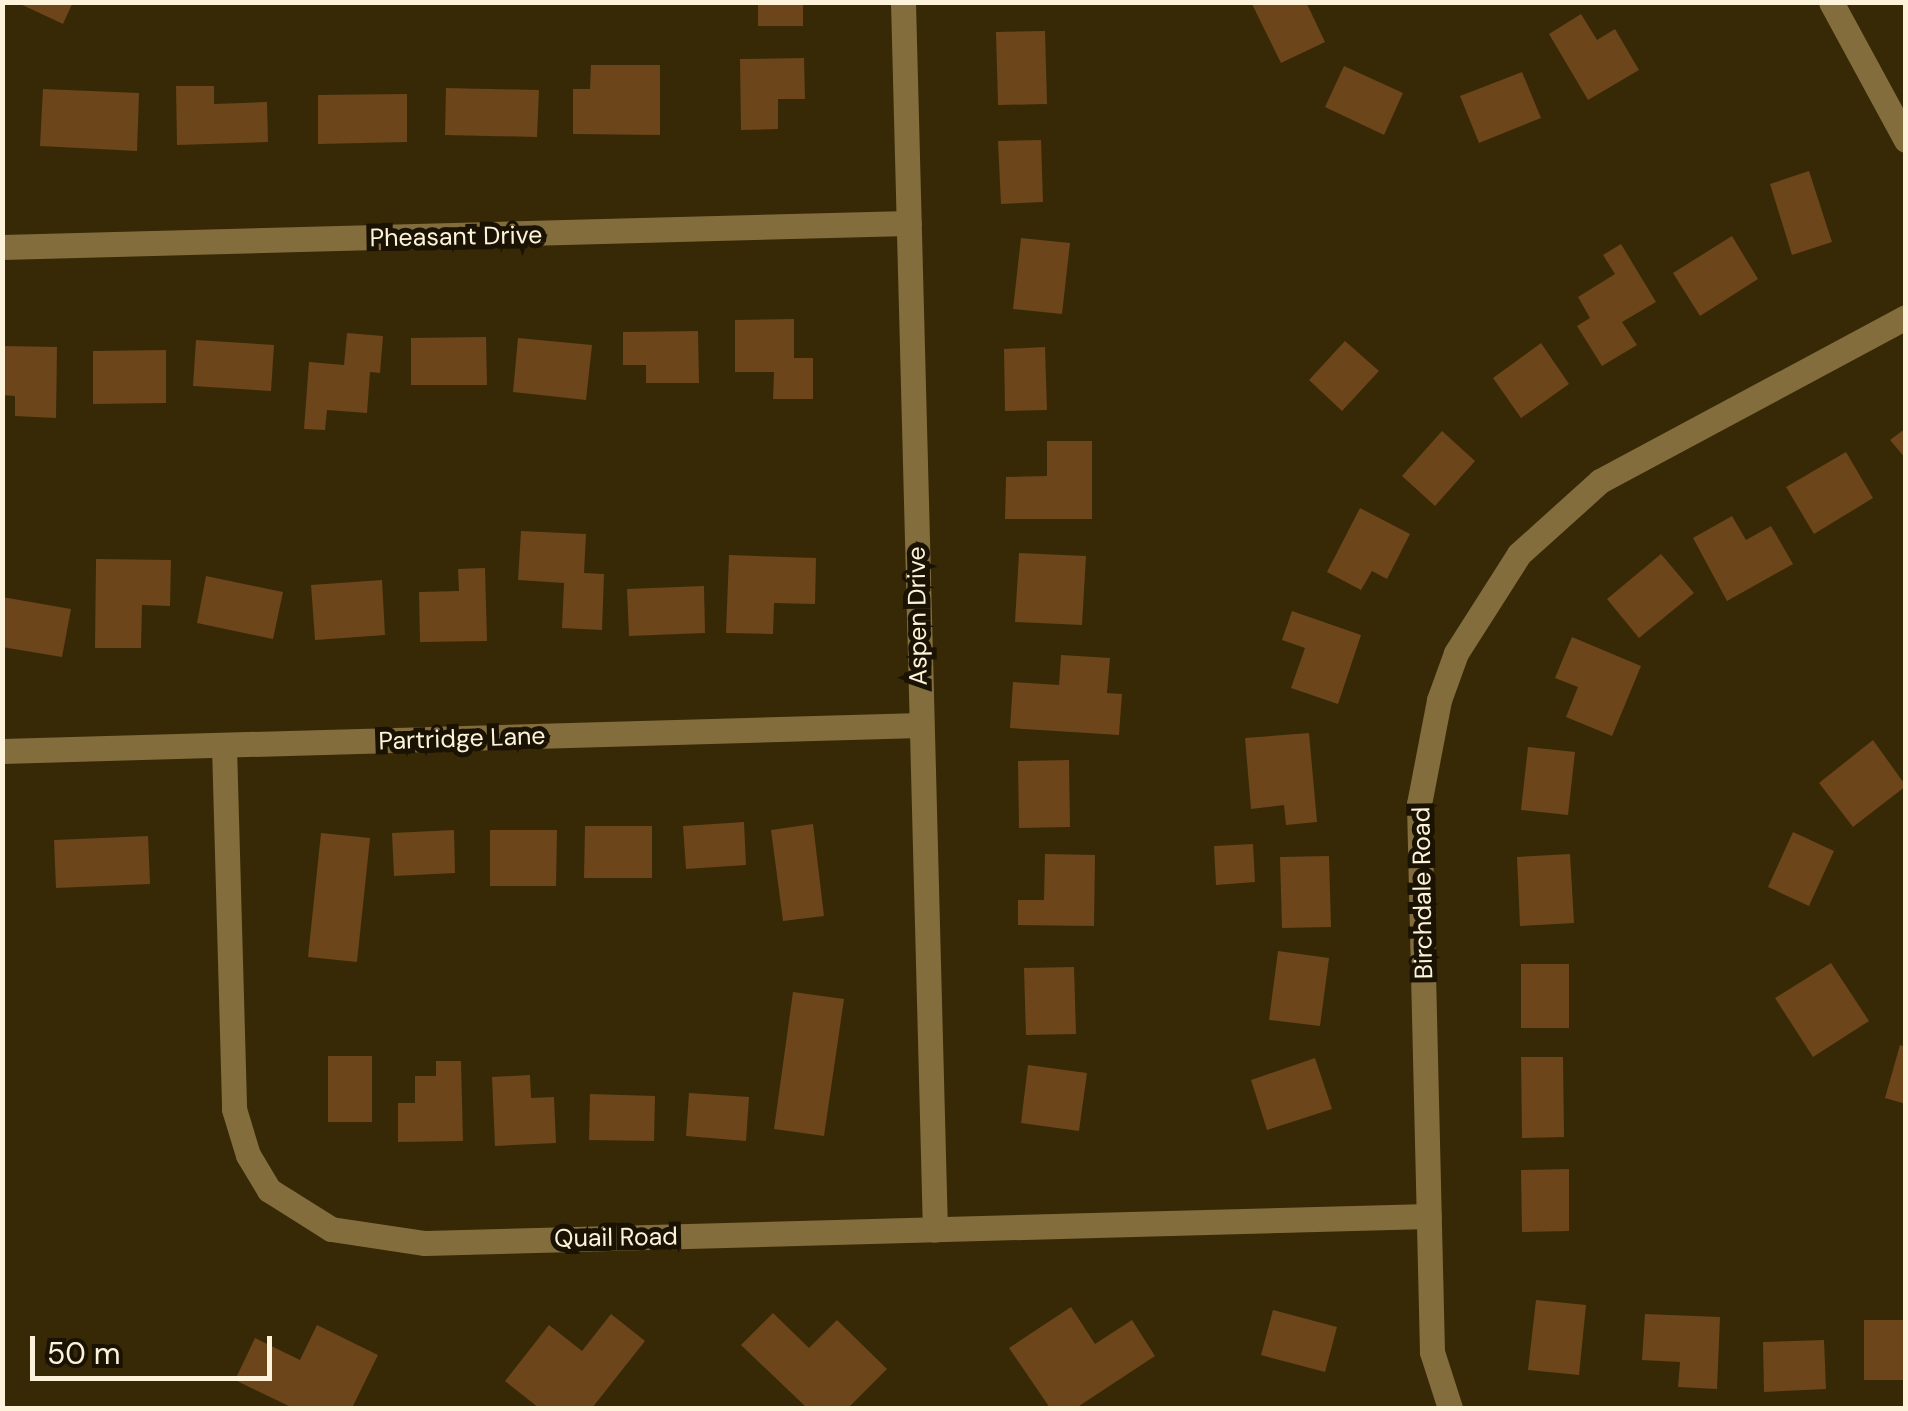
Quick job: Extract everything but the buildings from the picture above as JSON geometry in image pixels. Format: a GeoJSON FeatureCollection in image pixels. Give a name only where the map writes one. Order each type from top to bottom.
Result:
{"type":"FeatureCollection","features":[{"type":"Feature","properties":{"kind":"street","name":"Aspen Drive"},"geometry":{"type":"LineString","coordinates":[[903,2],[934,1230]]}},
{"type":"Feature","properties":{"kind":"street"},"geometry":{"type":"LineString","coordinates":[[1832,2],[1906,140]]}},
{"type":"Feature","properties":{"kind":"street","name":"Pheasant Drive"},"geometry":{"type":"LineString","coordinates":[[2,248],[909,222]]}},
{"type":"Feature","properties":{"kind":"street","name":"Birchdale Road"},"geometry":{"type":"LineString","coordinates":[[1450,1408],[1432,1352],[1419,804],[1439,700],[1456,653],[1519,554],[1600,481],[1906,318]]}},
{"type":"Feature","properties":{"kind":"street","name":"Partridge Lane"},"geometry":{"type":"LineString","coordinates":[[2,751],[920,725]]}},
{"type":"Feature","properties":{"kind":"street","name":"Quail Road"},"geometry":{"type":"LineString","coordinates":[[224,746],[234,1108],[258,1177],[288,1207],[331,1229],[425,1242],[1429,1216]]}}]}
